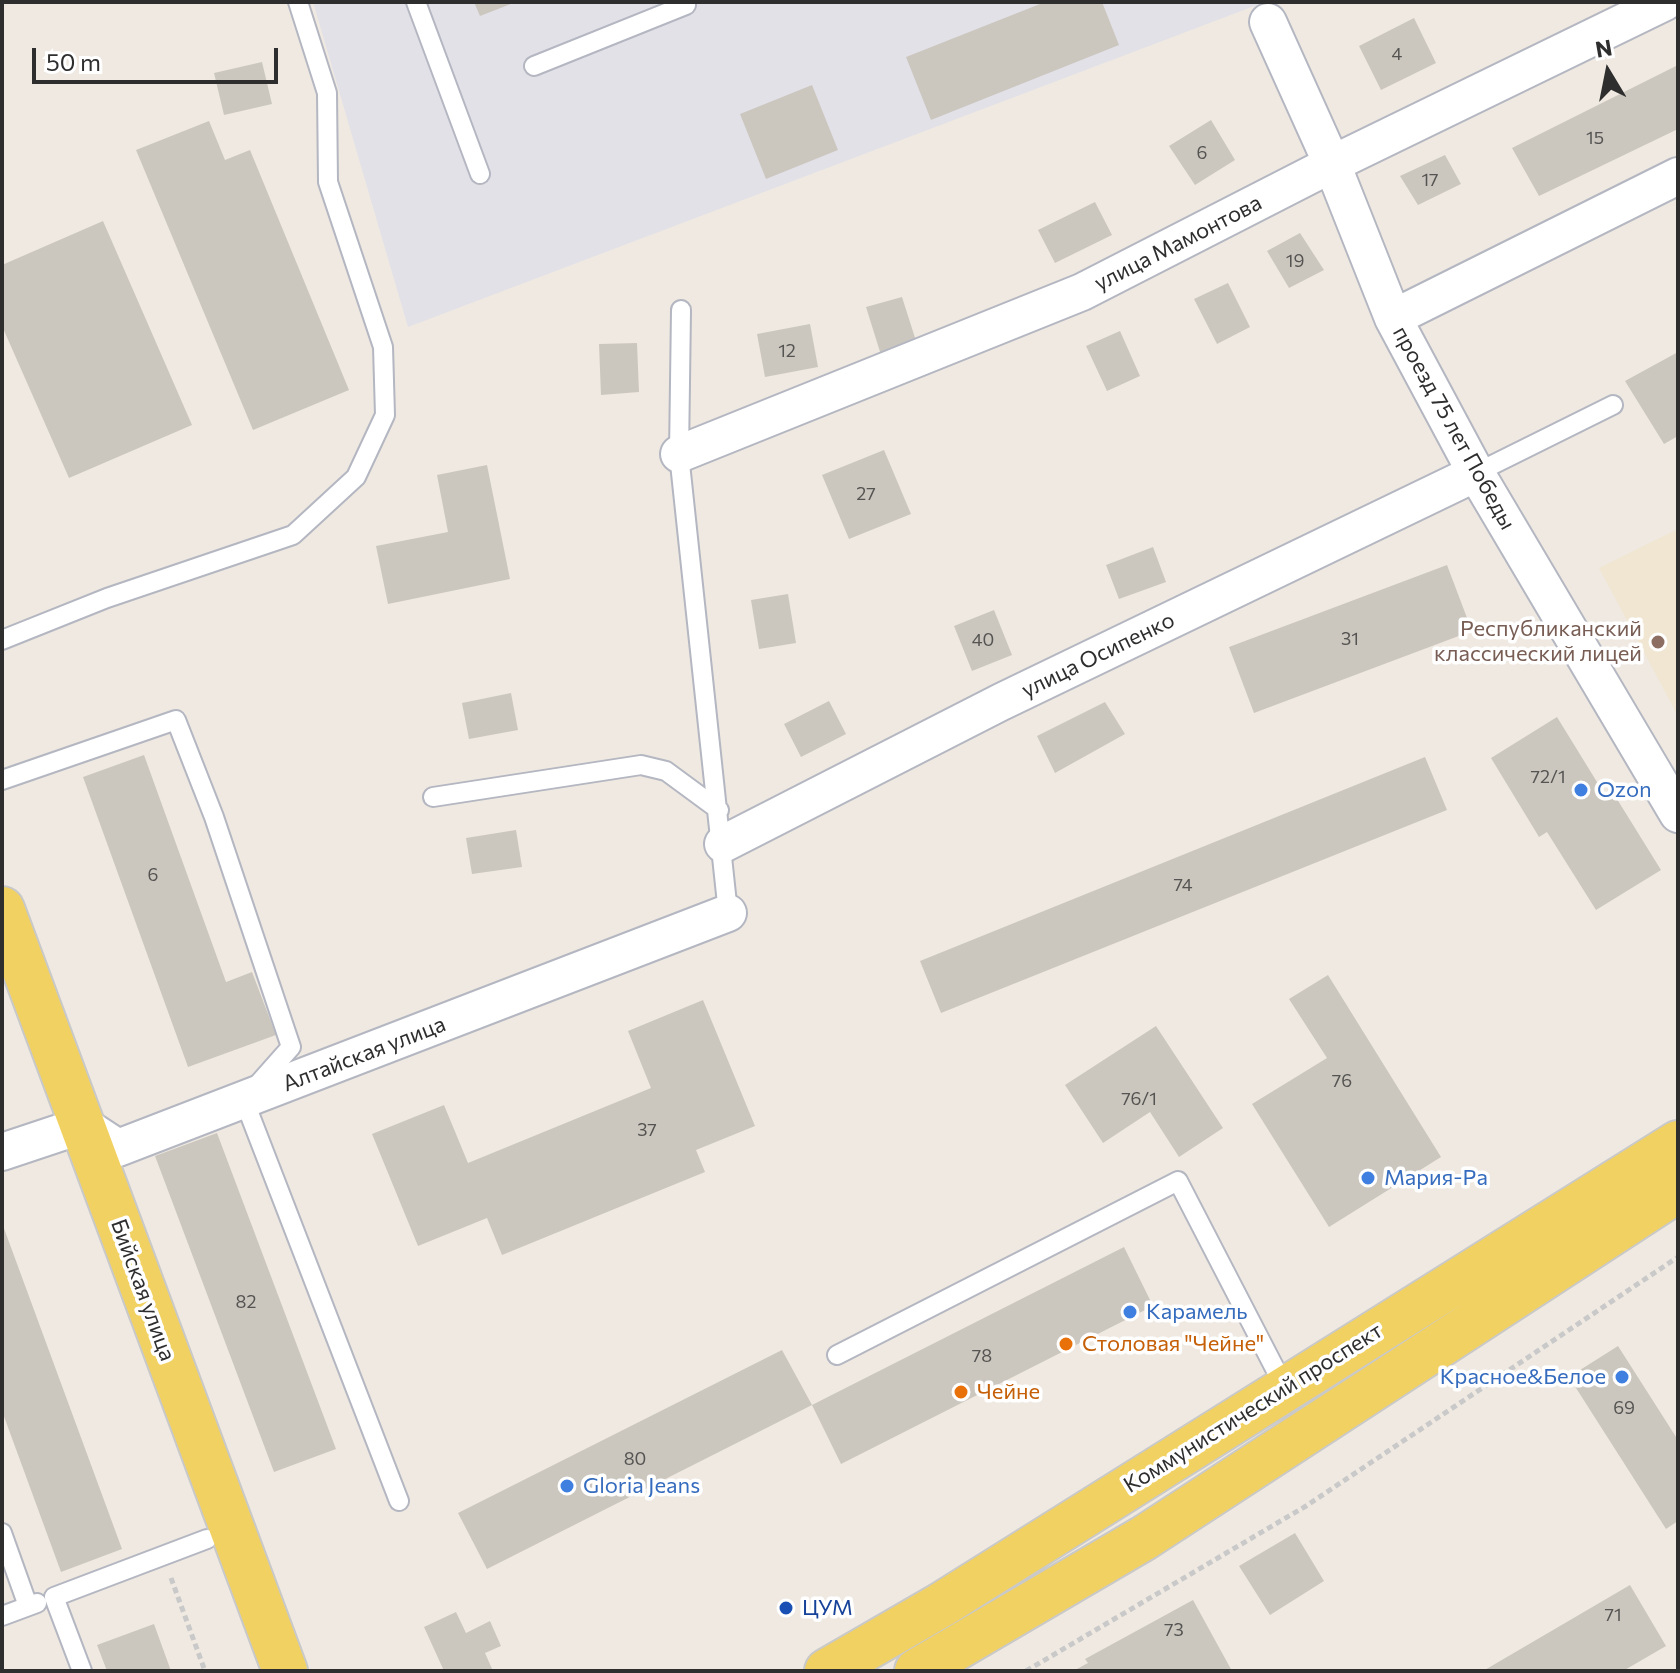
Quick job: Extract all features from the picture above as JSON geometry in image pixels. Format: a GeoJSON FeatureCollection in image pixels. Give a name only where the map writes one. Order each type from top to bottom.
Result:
{"type":"FeatureCollection","features":[{"type":"Feature","properties":{"kind":"main road","name":"Бийская улица"},"geometry":{"type":"LineString","coordinates":[[2,909],[69,1130],[207,1539],[256,1671]]}},
{"type":"Feature","properties":{"kind":"main road","name":"Бийская улица"},"geometry":{"type":"LineString","coordinates":[[2,990],[69,1130],[285,1671]]}},
{"type":"Feature","properties":{"kind":"main road","name":"Коммунистический проспект"},"geometry":{"type":"LineString","coordinates":[[827,1671],[941,1605],[1678,1143]]}},
{"type":"Feature","properties":{"kind":"main road"},"geometry":{"type":"LineString","coordinates":[[917,1671],[1144,1538],[1678,1190]]}},
{"type":"Feature","properties":{"kind":"street","name":"улица Мамонтова"},"geometry":{"type":"LineString","coordinates":[[679,454],[1082,292],[1332,164],[1665,2]]}},
{"type":"Feature","properties":{"kind":"street","name":"проезд 75 лет Победы"},"geometry":{"type":"LineString","coordinates":[[1268,22],[1332,164],[1393,318],[1476,473],[1678,814]]}},
{"type":"Feature","properties":{"kind":"street"},"geometry":{"type":"LineString","coordinates":[[1393,318],[1678,176]]}},
{"type":"Feature","properties":{"kind":"street","name":"улица Осипенко"},"geometry":{"type":"LineString","coordinates":[[721,827],[1001,702],[1476,473]]}},
{"type":"Feature","properties":{"kind":"street","name":"Алтайская улица"},"geometry":{"type":"LineString","coordinates":[[69,1130],[118,1148],[728,913]]}},
{"type":"Feature","properties":{"kind":"street"},"geometry":{"type":"LineString","coordinates":[[2,1152],[69,1130]]}},
{"type":"Feature","properties":{"kind":"lane"},"geometry":{"type":"LineString","coordinates":[[2,640],[107,598],[293,535],[356,477],[385,415],[383,347],[328,182],[327,93],[298,2]]}},
{"type":"Feature","properties":{"kind":"lane"},"geometry":{"type":"LineString","coordinates":[[416,2],[480,174]]}},
{"type":"Feature","properties":{"kind":"lane"},"geometry":{"type":"LineString","coordinates":[[534,66],[686,5],[685,2]]}},
{"type":"Feature","properties":{"kind":"lane"},"geometry":{"type":"LineString","coordinates":[[681,310],[679,454],[728,913]]}},
{"type":"Feature","properties":{"kind":"lane"},"geometry":{"type":"LineString","coordinates":[[1476,473],[1613,405]]}},
{"type":"Feature","properties":{"kind":"lane"},"geometry":{"type":"LineString","coordinates":[[2,780],[176,720],[214,817],[291,1047],[244,1100],[399,1501]]}},
{"type":"Feature","properties":{"kind":"lane"},"geometry":{"type":"LineString","coordinates":[[433,797],[641,765],[666,771],[721,827]]}},
{"type":"Feature","properties":{"kind":"lane"},"geometry":{"type":"LineString","coordinates":[[837,1355],[1178,1181],[1285,1388]]}},
{"type":"Feature","properties":{"kind":"lane"},"geometry":{"type":"LineString","coordinates":[[2,1533],[28,1606]]}},
{"type":"Feature","properties":{"kind":"lane"},"geometry":{"type":"LineString","coordinates":[[2,1616],[207,1539]]}},
{"type":"Feature","properties":{"kind":"lane"},"geometry":{"type":"LineString","coordinates":[[54,1597],[82,1671]]}},
{"type":"Feature","properties":{"kind":"path"},"geometry":{"type":"LineString","coordinates":[[1026,1671],[1306,1506],[1678,1257]]}},
{"type":"Feature","properties":{"kind":"path"},"geometry":{"type":"LineString","coordinates":[[163,1556],[205,1671]]}},
{"type":"Feature","properties":{"kind":"shaded area"},"geometry":{"type":"Polygon","coordinates":[[[313,2],[1265,2],[408,327],[313,2]]]}},
{"type":"Feature","properties":{"kind":"shaded area","name":"Республиканский классический лицей"},"geometry":{"type":"Polygon","coordinates":[[[1678,529],[1678,716],[1599,568],[1678,529]]]}},
{"type":"Feature","properties":{"kind":"building"},"geometry":{"type":"Polygon","coordinates":[[[474,2],[516,2],[480,16],[474,2]]]}},
{"type":"Feature","properties":{"kind":"building"},"geometry":{"type":"Polygon","coordinates":[[[1045,2],[1102,2],[1119,45],[931,120],[906,57],[1045,2]]]}},
{"type":"Feature","properties":{"kind":"building"},"geometry":{"type":"Polygon","coordinates":[[[1414,18],[1436,63],[1381,90],[1359,46],[1414,18]]]}},
{"type":"Feature","properties":{"kind":"building"},"geometry":{"type":"Polygon","coordinates":[[[262,62],[272,104],[224,115],[214,73],[262,62]]]}},
{"type":"Feature","properties":{"kind":"building"},"geometry":{"type":"Polygon","coordinates":[[[1678,65],[1678,129],[1539,196],[1512,148],[1678,65]]]}},
{"type":"Feature","properties":{"kind":"building"},"geometry":{"type":"Polygon","coordinates":[[[812,85],[838,150],[766,179],[740,114],[812,85]]]}},
{"type":"Feature","properties":{"kind":"building"},"geometry":{"type":"Polygon","coordinates":[[[1211,120],[1235,160],[1195,185],[1169,146],[1211,120]]]}},
{"type":"Feature","properties":{"kind":"building"},"geometry":{"type":"Polygon","coordinates":[[[209,121],[225,160],[250,150],[349,390],[253,430],[136,150],[209,121]]]}},
{"type":"Feature","properties":{"kind":"building"},"geometry":{"type":"Polygon","coordinates":[[[1445,155],[1461,184],[1418,205],[1400,176],[1445,155]]]}},
{"type":"Feature","properties":{"kind":"building"},"geometry":{"type":"Polygon","coordinates":[[[1095,202],[1112,235],[1055,263],[1038,230],[1095,202]]]}},
{"type":"Feature","properties":{"kind":"building"},"geometry":{"type":"Polygon","coordinates":[[[103,221],[192,425],[69,478],[2,326],[2,265],[103,221]]]}},
{"type":"Feature","properties":{"kind":"building"},"geometry":{"type":"Polygon","coordinates":[[[1300,233],[1324,270],[1289,288],[1267,251],[1300,233]]]}},
{"type":"Feature","properties":{"kind":"building"},"geometry":{"type":"Polygon","coordinates":[[[1228,283],[1250,327],[1217,344],[1194,299],[1228,283]]]}},
{"type":"Feature","properties":{"kind":"building"},"geometry":{"type":"Polygon","coordinates":[[[902,297],[917,344],[881,355],[866,307],[902,297]]]}},
{"type":"Feature","properties":{"kind":"building"},"geometry":{"type":"Polygon","coordinates":[[[810,324],[818,367],[765,377],[757,334],[810,324]]]}},
{"type":"Feature","properties":{"kind":"building"},"geometry":{"type":"Polygon","coordinates":[[[1120,331],[1140,376],[1107,391],[1086,346],[1120,331]]]}},
{"type":"Feature","properties":{"kind":"building"},"geometry":{"type":"Polygon","coordinates":[[[637,343],[639,392],[601,395],[599,344],[637,343]]]}},
{"type":"Feature","properties":{"kind":"building"},"geometry":{"type":"Polygon","coordinates":[[[1678,352],[1678,436],[1664,444],[1625,381],[1678,352]]]}},
{"type":"Feature","properties":{"kind":"building"},"geometry":{"type":"Polygon","coordinates":[[[884,450],[911,514],[849,539],[822,475],[884,450]]]}},
{"type":"Feature","properties":{"kind":"building"},"geometry":{"type":"Polygon","coordinates":[[[487,465],[510,579],[388,604],[376,546],[448,532],[437,475],[487,465]]]}},
{"type":"Feature","properties":{"kind":"building"},"geometry":{"type":"Polygon","coordinates":[[[1153,547],[1166,582],[1119,599],[1106,565],[1153,547]]]}},
{"type":"Feature","properties":{"kind":"building"},"geometry":{"type":"Polygon","coordinates":[[[1447,565],[1472,631],[1254,713],[1229,647],[1447,565]]]}},
{"type":"Feature","properties":{"kind":"building"},"geometry":{"type":"Polygon","coordinates":[[[788,594],[796,643],[759,649],[751,600],[788,594]]]}},
{"type":"Feature","properties":{"kind":"building"},"geometry":{"type":"Polygon","coordinates":[[[994,610],[1012,655],[972,671],[954,626],[994,610]]]}},
{"type":"Feature","properties":{"kind":"building"},"geometry":{"type":"Polygon","coordinates":[[[511,693],[518,730],[469,739],[462,703],[511,693]]]}},
{"type":"Feature","properties":{"kind":"building"},"geometry":{"type":"Polygon","coordinates":[[[829,701],[846,734],[801,757],[784,724],[829,701]]]}},
{"type":"Feature","properties":{"kind":"building"},"geometry":{"type":"Polygon","coordinates":[[[1105,702],[1125,734],[1055,773],[1037,736],[1105,702]]]}},
{"type":"Feature","properties":{"kind":"building"},"geometry":{"type":"Polygon","coordinates":[[[1557,717],[1605,795],[1612,791],[1661,870],[1596,910],[1547,832],[1539,837],[1491,758],[1557,717]]]}},
{"type":"Feature","properties":{"kind":"building"},"geometry":{"type":"Polygon","coordinates":[[[144,755],[226,982],[252,972],[276,1035],[188,1067],[83,777],[144,755]]]}},
{"type":"Feature","properties":{"kind":"building"},"geometry":{"type":"Polygon","coordinates":[[[1425,757],[1447,810],[941,1013],[920,961],[1425,757]]]}},
{"type":"Feature","properties":{"kind":"building"},"geometry":{"type":"Polygon","coordinates":[[[516,830],[522,867],[472,874],[466,838],[516,830]]]}},
{"type":"Feature","properties":{"kind":"building"},"geometry":{"type":"Polygon","coordinates":[[[1328,975],[1441,1157],[1329,1227],[1252,1104],[1327,1058],[1289,999],[1328,975]]]}},
{"type":"Feature","properties":{"kind":"building"},"geometry":{"type":"Polygon","coordinates":[[[703,1000],[755,1126],[696,1150],[705,1172],[502,1255],[487,1218],[418,1246],[372,1134],[444,1105],[468,1163],[651,1088],[628,1031],[703,1000]]]}},
{"type":"Feature","properties":{"kind":"building"},"geometry":{"type":"Polygon","coordinates":[[[1156,1026],[1223,1128],[1179,1157],[1150,1112],[1103,1143],[1065,1085],[1156,1026]]]}},
{"type":"Feature","properties":{"kind":"building"},"geometry":{"type":"Polygon","coordinates":[[[217,1133],[336,1449],[274,1472],[155,1156],[217,1133]]]}},
{"type":"Feature","properties":{"kind":"building"},"geometry":{"type":"Polygon","coordinates":[[[2,1223],[122,1549],[61,1572],[2,1411],[2,1223]]]}},
{"type":"Feature","properties":{"kind":"building"},"geometry":{"type":"Polygon","coordinates":[[[1124,1247],[1153,1306],[841,1464],[812,1405],[1124,1247]]]}},
{"type":"Feature","properties":{"kind":"building"},"geometry":{"type":"Polygon","coordinates":[[[1618,1346],[1678,1440],[1678,1521],[1666,1529],[1569,1377],[1618,1346]]]}},
{"type":"Feature","properties":{"kind":"building"},"geometry":{"type":"Polygon","coordinates":[[[782,1350],[812,1405],[487,1569],[458,1513],[782,1350]]]}},
{"type":"Feature","properties":{"kind":"building"},"geometry":{"type":"Polygon","coordinates":[[[1295,1533],[1324,1581],[1270,1615],[1239,1566],[1295,1533]]]}},
{"type":"Feature","properties":{"kind":"building"},"geometry":{"type":"Polygon","coordinates":[[[1630,1585],[1666,1646],[1623,1671],[1483,1671],[1630,1585]]]}},
{"type":"Feature","properties":{"kind":"building"},"geometry":{"type":"Polygon","coordinates":[[[1193,1600],[1232,1671],[1073,1671],[1088,1663],[1085,1659],[1193,1600]]]}},
{"type":"Feature","properties":{"kind":"building"},"geometry":{"type":"Polygon","coordinates":[[[456,1612],[466,1633],[490,1621],[501,1646],[485,1653],[493,1671],[444,1671],[424,1627],[456,1612]]]}},
{"type":"Feature","properties":{"kind":"building"},"geometry":{"type":"Polygon","coordinates":[[[154,1624],[171,1671],[107,1671],[97,1645],[154,1624]]]}},
{"type":"Feature","properties":{"kind":"place","name":"Республиканский классический лицей"},"geometry":{"type":"Point","coordinates":[1658,642]}},
{"type":"Feature","properties":{"kind":"place","name":"Ozon"},"geometry":{"type":"Point","coordinates":[1581,790]}},
{"type":"Feature","properties":{"kind":"place","name":"Мария-Ра"},"geometry":{"type":"Point","coordinates":[1368,1178]}},
{"type":"Feature","properties":{"kind":"place","name":"Карамель"},"geometry":{"type":"Point","coordinates":[1130,1312]}},
{"type":"Feature","properties":{"kind":"place","name":"Столовая \"Чейне\""},"geometry":{"type":"Point","coordinates":[1066,1344]}},
{"type":"Feature","properties":{"kind":"place","name":"Красное&Белое"},"geometry":{"type":"Point","coordinates":[1622,1377]}},
{"type":"Feature","properties":{"kind":"place","name":"Чейне"},"geometry":{"type":"Point","coordinates":[961,1392]}},
{"type":"Feature","properties":{"kind":"place","name":"Gloria Jeans"},"geometry":{"type":"Point","coordinates":[567,1486]}},
{"type":"Feature","properties":{"kind":"place","name":"ЦУМ"},"geometry":{"type":"Point","coordinates":[786,1608]}}]}
